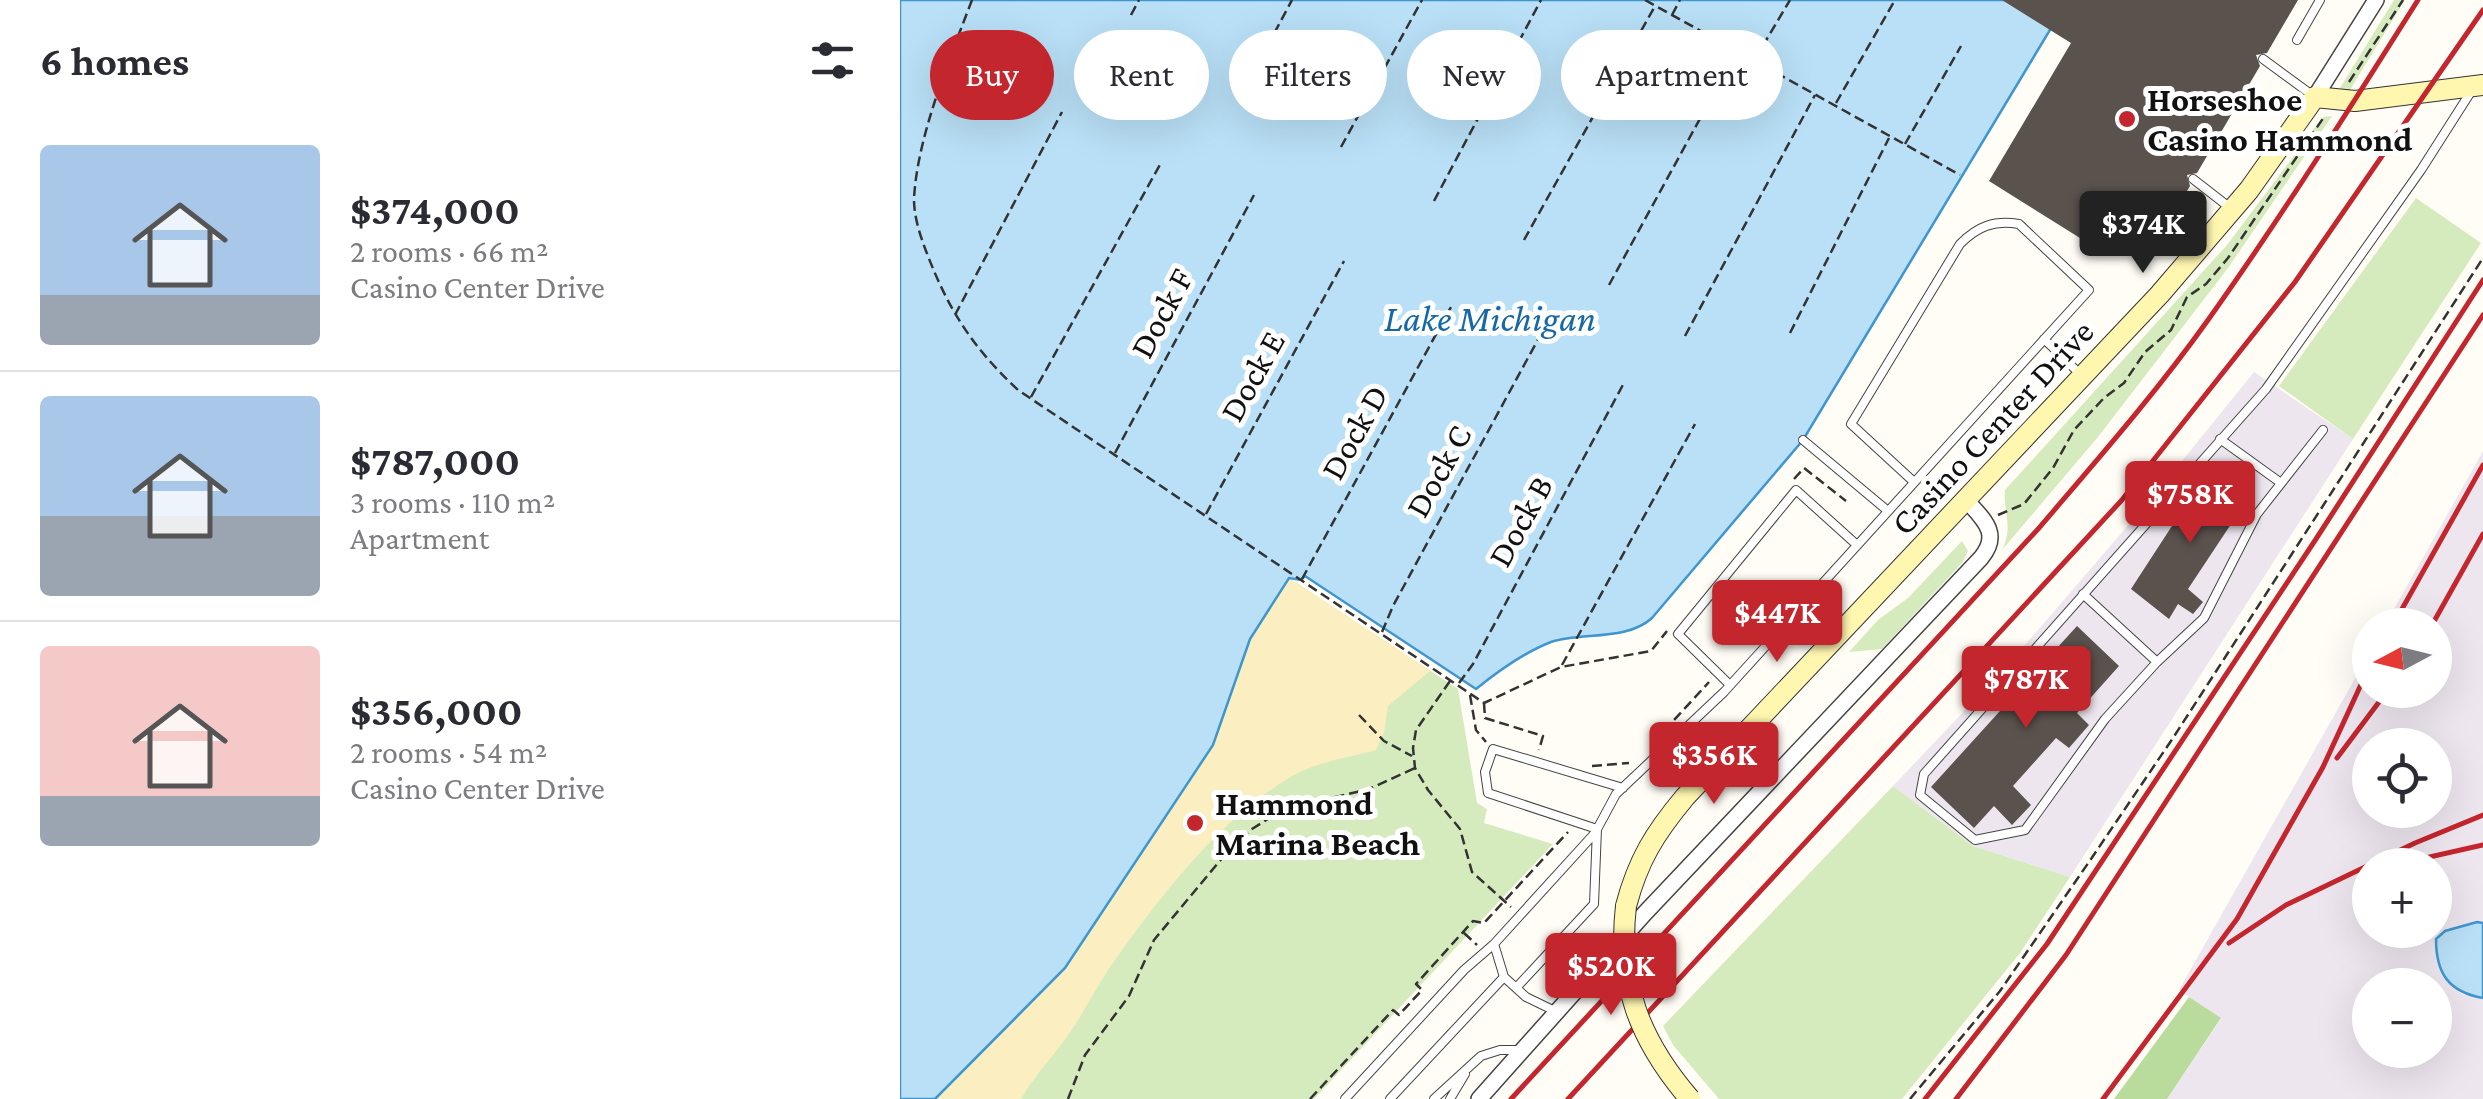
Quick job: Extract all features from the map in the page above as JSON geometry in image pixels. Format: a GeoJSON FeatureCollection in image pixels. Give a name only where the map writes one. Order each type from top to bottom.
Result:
{"type":"FeatureCollection","features":[{"type":"Feature","properties":{"kind":"street","name":"Casino Center Drive"},"geometry":{"type":"LineString","coordinates":[[1690,1099],[1656,1056],[1632,1006],[1624,961],[1626,906],[1654,835],[1685,797],[2083,377],[2233,210],[2320,107],[2376,0]]}},
{"type":"Feature","properties":{"kind":"street"},"geometry":{"type":"LineString","coordinates":[[2320,107],[2479,86]]}},
{"type":"Feature","properties":{"kind":"street"},"geometry":{"type":"LineString","coordinates":[[1479,1099],[1556,1011],[1982,558],[1992,535],[1968,501]]}},
{"type":"Feature","properties":{"kind":"lane"},"geometry":{"type":"LineString","coordinates":[[2297,40],[2320,0]]}},
{"type":"Feature","properties":{"kind":"lane"},"geometry":{"type":"LineString","coordinates":[[2263,60],[2320,107]]}},
{"type":"Feature","properties":{"kind":"lane"},"geometry":{"type":"LineString","coordinates":[[2323,430],[2257,514],[2204,618],[2156,662],[2105,719],[2025,830],[1975,840],[1920,795],[1924,774],[2266,389],[2479,86]]}},
{"type":"Feature","properties":{"kind":"lane"},"geometry":{"type":"LineString","coordinates":[[2194,179],[2233,210]]}},
{"type":"Feature","properties":{"kind":"lane"},"geometry":{"type":"LineString","coordinates":[[2170,219],[2200,248]]}},
{"type":"Feature","properties":{"kind":"lane"},"geometry":{"type":"LineString","coordinates":[[1345,1099],[1464,970],[1494,944],[1598,828],[1623,788],[1730,685],[2089,290],[2019,224],[1996,222],[1978,229],[1949,260],[1850,424],[1914,482]]}},
{"type":"Feature","properties":{"kind":"lane"},"geometry":{"type":"LineString","coordinates":[[2044,339],[2083,377]]}},
{"type":"Feature","properties":{"kind":"lane"},"geometry":{"type":"LineString","coordinates":[[2220,439],[2282,482]]}},
{"type":"Feature","properties":{"kind":"lane"},"geometry":{"type":"LineString","coordinates":[[1803,440],[1888,511]]}},
{"type":"Feature","properties":{"kind":"lane"},"geometry":{"type":"LineString","coordinates":[[1730,685],[1678,634],[1796,490],[1857,544]]}},
{"type":"Feature","properties":{"kind":"lane"},"geometry":{"type":"LineString","coordinates":[[2083,594],[2156,662]]}},
{"type":"Feature","properties":{"kind":"lane"},"geometry":{"type":"LineString","coordinates":[[1598,828],[1488,793],[1485,772],[1493,749],[1623,788]]}},
{"type":"Feature","properties":{"kind":"lane"},"geometry":{"type":"LineString","coordinates":[[1516,988],[1594,904],[1598,828]]}},
{"type":"Feature","properties":{"kind":"lane"},"geometry":{"type":"LineString","coordinates":[[1494,944],[1504,977],[1531,1000],[1556,1011]]}},
{"type":"Feature","properties":{"kind":"lane"},"geometry":{"type":"LineString","coordinates":[[1391,1099],[1504,977]]}},
{"type":"Feature","properties":{"kind":"lane"},"geometry":{"type":"LineString","coordinates":[[1450,1099],[1481,1056],[1490,1051],[1520,1050]]}},
{"type":"Feature","properties":{"kind":"lane"},"geometry":{"type":"LineString","coordinates":[[1434,1099],[1449,1083],[1465,1074]]}},
{"type":"Feature","properties":{"kind":"path"},"geometry":{"type":"LineString","coordinates":[[972,0],[940,86],[914,197],[923,242],[941,292],[955,317],[1004,377],[1030,398],[1484,703]]}},
{"type":"Feature","properties":{"kind":"path"},"geometry":{"type":"LineString","coordinates":[[1131,14],[1139,0]]}},
{"type":"Feature","properties":{"kind":"path"},"geometry":{"type":"LineString","coordinates":[[1276,30],[1292,0]]}},
{"type":"Feature","properties":{"kind":"path"},"geometry":{"type":"LineString","coordinates":[[1341,147],[1422,0]]}},
{"type":"Feature","properties":{"kind":"path"},"geometry":{"type":"LineString","coordinates":[[1434,201],[1542,0]]}},
{"type":"Feature","properties":{"kind":"path"},"geometry":{"type":"LineString","coordinates":[[1644,0],[1700,30]]}},
{"type":"Feature","properties":{"kind":"path"},"geometry":{"type":"LineString","coordinates":[[1672,15],[1680,0]]}},
{"type":"Feature","properties":{"kind":"path"},"geometry":{"type":"LineString","coordinates":[[1772,30],[1790,0]]}},
{"type":"Feature","properties":{"kind":"path"},"geometry":{"type":"LineString","coordinates":[[1834,105],[1895,0]]}},
{"type":"Feature","properties":{"kind":"path"},"geometry":{"type":"LineString","coordinates":[[2345,88],[2404,0]]}},
{"type":"Feature","properties":{"kind":"path"},"geometry":{"type":"LineString","coordinates":[[1524,240],[1656,6]]}},
{"type":"Feature","properties":{"kind":"path"},"geometry":{"type":"LineString","coordinates":[[1906,144],[1961,46]]}},
{"type":"Feature","properties":{"kind":"path"},"geometry":{"type":"LineString","coordinates":[[1783,77],[1960,174]]}},
{"type":"Feature","properties":{"kind":"path"},"geometry":{"type":"LineString","coordinates":[[1686,336],[1816,95]]}},
{"type":"Feature","properties":{"kind":"path"},"geometry":{"type":"LineString","coordinates":[[2004,511],[2024,504],[2053,468],[2074,430],[2124,383],[2145,352],[2171,330],[2187,297],[2206,284],[2228,258],[2320,107]]}},
{"type":"Feature","properties":{"kind":"path"},"geometry":{"type":"LineString","coordinates":[[955,317],[1062,112]]}},
{"type":"Feature","properties":{"kind":"path"},"geometry":{"type":"LineString","coordinates":[[1609,286],[1700,120]]}},
{"type":"Feature","properties":{"kind":"path"},"geometry":{"type":"LineString","coordinates":[[1790,333],[1890,136]]}},
{"type":"Feature","properties":{"kind":"path"},"geometry":{"type":"LineString","coordinates":[[1030,398],[1162,161]]}},
{"type":"Feature","properties":{"kind":"path","name":"Dock F"},"geometry":{"type":"LineString","coordinates":[[1114,455],[1254,195]]}},
{"type":"Feature","properties":{"kind":"path"},"geometry":{"type":"LineString","coordinates":[[1910,1099],[2000,991],[2091,860],[2483,258]]}},
{"type":"Feature","properties":{"kind":"path","name":"Dock E"},"geometry":{"type":"LineString","coordinates":[[1205,516],[1344,260]]}},
{"type":"Feature","properties":{"kind":"path","name":"Dock D"},"geometry":{"type":"LineString","coordinates":[[1301,580],[1451,307]]}},
{"type":"Feature","properties":{"kind":"path","name":"Dock C"},"geometry":{"type":"LineString","coordinates":[[1381,633],[1392,606],[1541,334]]}},
{"type":"Feature","properties":{"kind":"path","name":"Dock B"},"geometry":{"type":"LineString","coordinates":[[1458,684],[1473,664],[1625,381]]}},
{"type":"Feature","properties":{"kind":"path"},"geometry":{"type":"LineString","coordinates":[[1561,666],[1695,424]]}},
{"type":"Feature","properties":{"kind":"path"},"geometry":{"type":"LineString","coordinates":[[1791,483],[1804,468],[1846,501]]}},
{"type":"Feature","properties":{"kind":"path"},"geometry":{"type":"LineString","coordinates":[[1484,703],[1561,666],[1650,651],[1677,619]]}},
{"type":"Feature","properties":{"kind":"path"},"geometry":{"type":"LineString","coordinates":[[1658,737],[1707,687],[1708,678]]}},
{"type":"Feature","properties":{"kind":"path"},"geometry":{"type":"LineString","coordinates":[[1450,679],[1419,724],[1414,738],[1415,768],[1460,829],[1472,872],[1520,915]]}},
{"type":"Feature","properties":{"kind":"path"},"geometry":{"type":"LineString","coordinates":[[1470,693],[1476,730],[1493,749]]}},
{"type":"Feature","properties":{"kind":"path"},"geometry":{"type":"LineString","coordinates":[[1484,703],[1485,718],[1543,736],[1538,752]]}},
{"type":"Feature","properties":{"kind":"path"},"geometry":{"type":"LineString","coordinates":[[1358,715],[1384,741],[1413,757]]}},
{"type":"Feature","properties":{"kind":"path"},"geometry":{"type":"LineString","coordinates":[[1586,767],[1633,762]]}},
{"type":"Feature","properties":{"kind":"path"},"geometry":{"type":"LineString","coordinates":[[1068,1099],[1085,1054],[1129,996],[1154,940],[1228,851],[1252,829],[1282,810],[1369,789],[1415,768]]}},
{"type":"Feature","properties":{"kind":"path"},"geometry":{"type":"LineString","coordinates":[[1310,1099],[1393,1010],[1399,1016],[1422,990],[1416,984],[1463,932],[1473,922],[1484,923],[1577,822]]}},
{"type":"Feature","properties":{"kind":"path"},"geometry":{"type":"LineString","coordinates":[[1463,932],[1484,952]]}},
{"type":"Feature","properties":{"kind":"shaded area"},"geometry":{"type":"Polygon","coordinates":[[[2254,372],[2353,439],[2070,877],[1973,846],[1893,786],[2007,666],[2254,372]]]}},
{"type":"Feature","properties":{"kind":"shaded area"},"geometry":{"type":"Polygon","coordinates":[[[2483,451],[2483,923],[2477,922],[2452,942],[2452,848],[2352,848],[2352,948],[2445,948],[2436,955],[2442,968],[2352,968],[2352,1068],[2452,1068],[2452,987],[2464,995],[2483,998],[2483,1099],[2167,1099],[2221,1019],[2179,990],[2352,684],[2352,708],[2452,708],[2452,608],[2395,608],[2483,451]]]}},
{"type":"Feature","properties":{"kind":"green space"},"geometry":{"type":"Polygon","coordinates":[[[2394,0],[2405,0],[2348,93],[2340,88],[2394,0]]]}},
{"type":"Feature","properties":{"kind":"green space"},"geometry":{"type":"Polygon","coordinates":[[[2332,116],[2228,268],[2098,437],[2002,550],[2008,527],[2005,490],[2227,245],[2323,117],[2332,116]]]}},
{"type":"Feature","properties":{"kind":"green space"},"geometry":{"type":"Polygon","coordinates":[[[2416,198],[2481,243],[2353,439],[2279,386],[2416,198]]]}},
{"type":"Feature","properties":{"kind":"green space"},"geometry":{"type":"Polygon","coordinates":[[[1962,541],[1968,551],[1963,562],[1882,649],[1849,652],[1878,620],[1908,598],[1962,541]]]}},
{"type":"Feature","properties":{"kind":"green space"},"geometry":{"type":"Polygon","coordinates":[[[1289,578],[1458,689],[1477,803],[1487,809],[1484,823],[1553,844],[1314,1099],[935,1099],[1289,578]]]}},
{"type":"Feature","properties":{"kind":"green space"},"geometry":{"type":"Polygon","coordinates":[[[1893,786],[1973,846],[2070,877],[2020,953],[1902,1099],[1719,1099],[1673,1045],[1663,1026],[1893,786]]]}},
{"type":"Feature","properties":{"kind":"green space"},"geometry":{"type":"Polygon","coordinates":[[[2189,997],[2221,1018],[2167,1099],[2114,1099],[2189,997]]]}},
{"type":"Feature","properties":{"kind":"sand","name":"Hammond Marina Beach"},"geometry":{"type":"Polygon","coordinates":[[[1289,578],[1430,671],[1388,706],[1376,750],[1320,764],[1289,778],[1239,815],[1193,860],[1133,935],[1021,1099],[935,1099],[1065,968],[1213,745],[1250,639],[1289,578]]]}},
{"type":"Feature","properties":{"kind":"water","name":"Lake Michigan"},"geometry":{"type":"Polygon","coordinates":[[[900,0],[2068,0],[1803,440],[1652,618],[1630,630],[1551,642],[1476,689],[1305,576],[1301,580],[1289,578],[1250,639],[1213,745],[1065,968],[935,1099],[900,1099],[900,0]]]}},
{"type":"Feature","properties":{"kind":"water"},"geometry":{"type":"Polygon","coordinates":[[[2483,923],[2483,998],[2453,986],[2452,968],[2441,968],[2437,948],[2452,948],[2452,929],[2483,923]]]}},
{"type":"Feature","properties":{"kind":"building","name":"Horseshoe Casino Hammond"},"geometry":{"type":"Polygon","coordinates":[[[2002,0],[2298,0],[2267,53],[2256,55],[2260,66],[2197,173],[2187,175],[2190,186],[2174,212],[2165,214],[2167,225],[2161,235],[2126,215],[2104,253],[1989,181],[2071,43],[2002,0]]]}},
{"type":"Feature","properties":{"kind":"building"},"geometry":{"type":"Polygon","coordinates":[[[2209,469],[2249,497],[2188,589],[2203,602],[2193,614],[2178,604],[2169,619],[2131,589],[2209,469]]]}},
{"type":"Feature","properties":{"kind":"building"},"geometry":{"type":"Polygon","coordinates":[[[2077,626],[2119,666],[2077,713],[2089,725],[2069,748],[2056,738],[2013,786],[2031,805],[2012,825],[1994,806],[1974,828],[1931,787],[2077,626]]]}},
{"type":"Feature","properties":{"kind":"railway"},"geometry":{"type":"LineString","coordinates":[[1511,1099],[2039,528],[2126,426],[2235,281],[2418,0]]}},
{"type":"Feature","properties":{"kind":"railway"},"geometry":{"type":"LineString","coordinates":[[1568,1099],[2121,501],[2295,282],[2483,10]]}},
{"type":"Feature","properties":{"kind":"railway"},"geometry":{"type":"LineString","coordinates":[[1925,1099],[2047,944],[2483,280]]}},
{"type":"Feature","properties":{"kind":"railway"},"geometry":{"type":"LineString","coordinates":[[1956,1099],[2066,955],[2483,315]]}},
{"type":"Feature","properties":{"kind":"railway"},"geometry":{"type":"LineString","coordinates":[[2403,608],[2483,465]]}},
{"type":"Feature","properties":{"kind":"railway"},"geometry":{"type":"LineString","coordinates":[[2442,608],[2483,534]]}},
{"type":"Feature","properties":{"kind":"railway"},"geometry":{"type":"LineString","coordinates":[[2103,1099],[2237,919],[2323,767],[2352,704]]}},
{"type":"Feature","properties":{"kind":"railway"},"geometry":{"type":"LineString","coordinates":[[2337,758],[2374,708]]}},
{"type":"Feature","properties":{"kind":"railway"},"geometry":{"type":"LineString","coordinates":[[2229,943],[2286,905],[2483,815]]}},
{"type":"Feature","properties":{"kind":"railway"},"geometry":{"type":"LineString","coordinates":[[2452,852],[2483,845]]}},
{"type":"Feature","properties":{"kind":"place","name":"Horseshoe Casino Hammond"},"geometry":{"type":"Point","coordinates":[2127,119]}},
{"type":"Feature","properties":{"kind":"place","name":"Hammond Marina Beach"},"geometry":{"type":"Point","coordinates":[1195,823]}}]}
